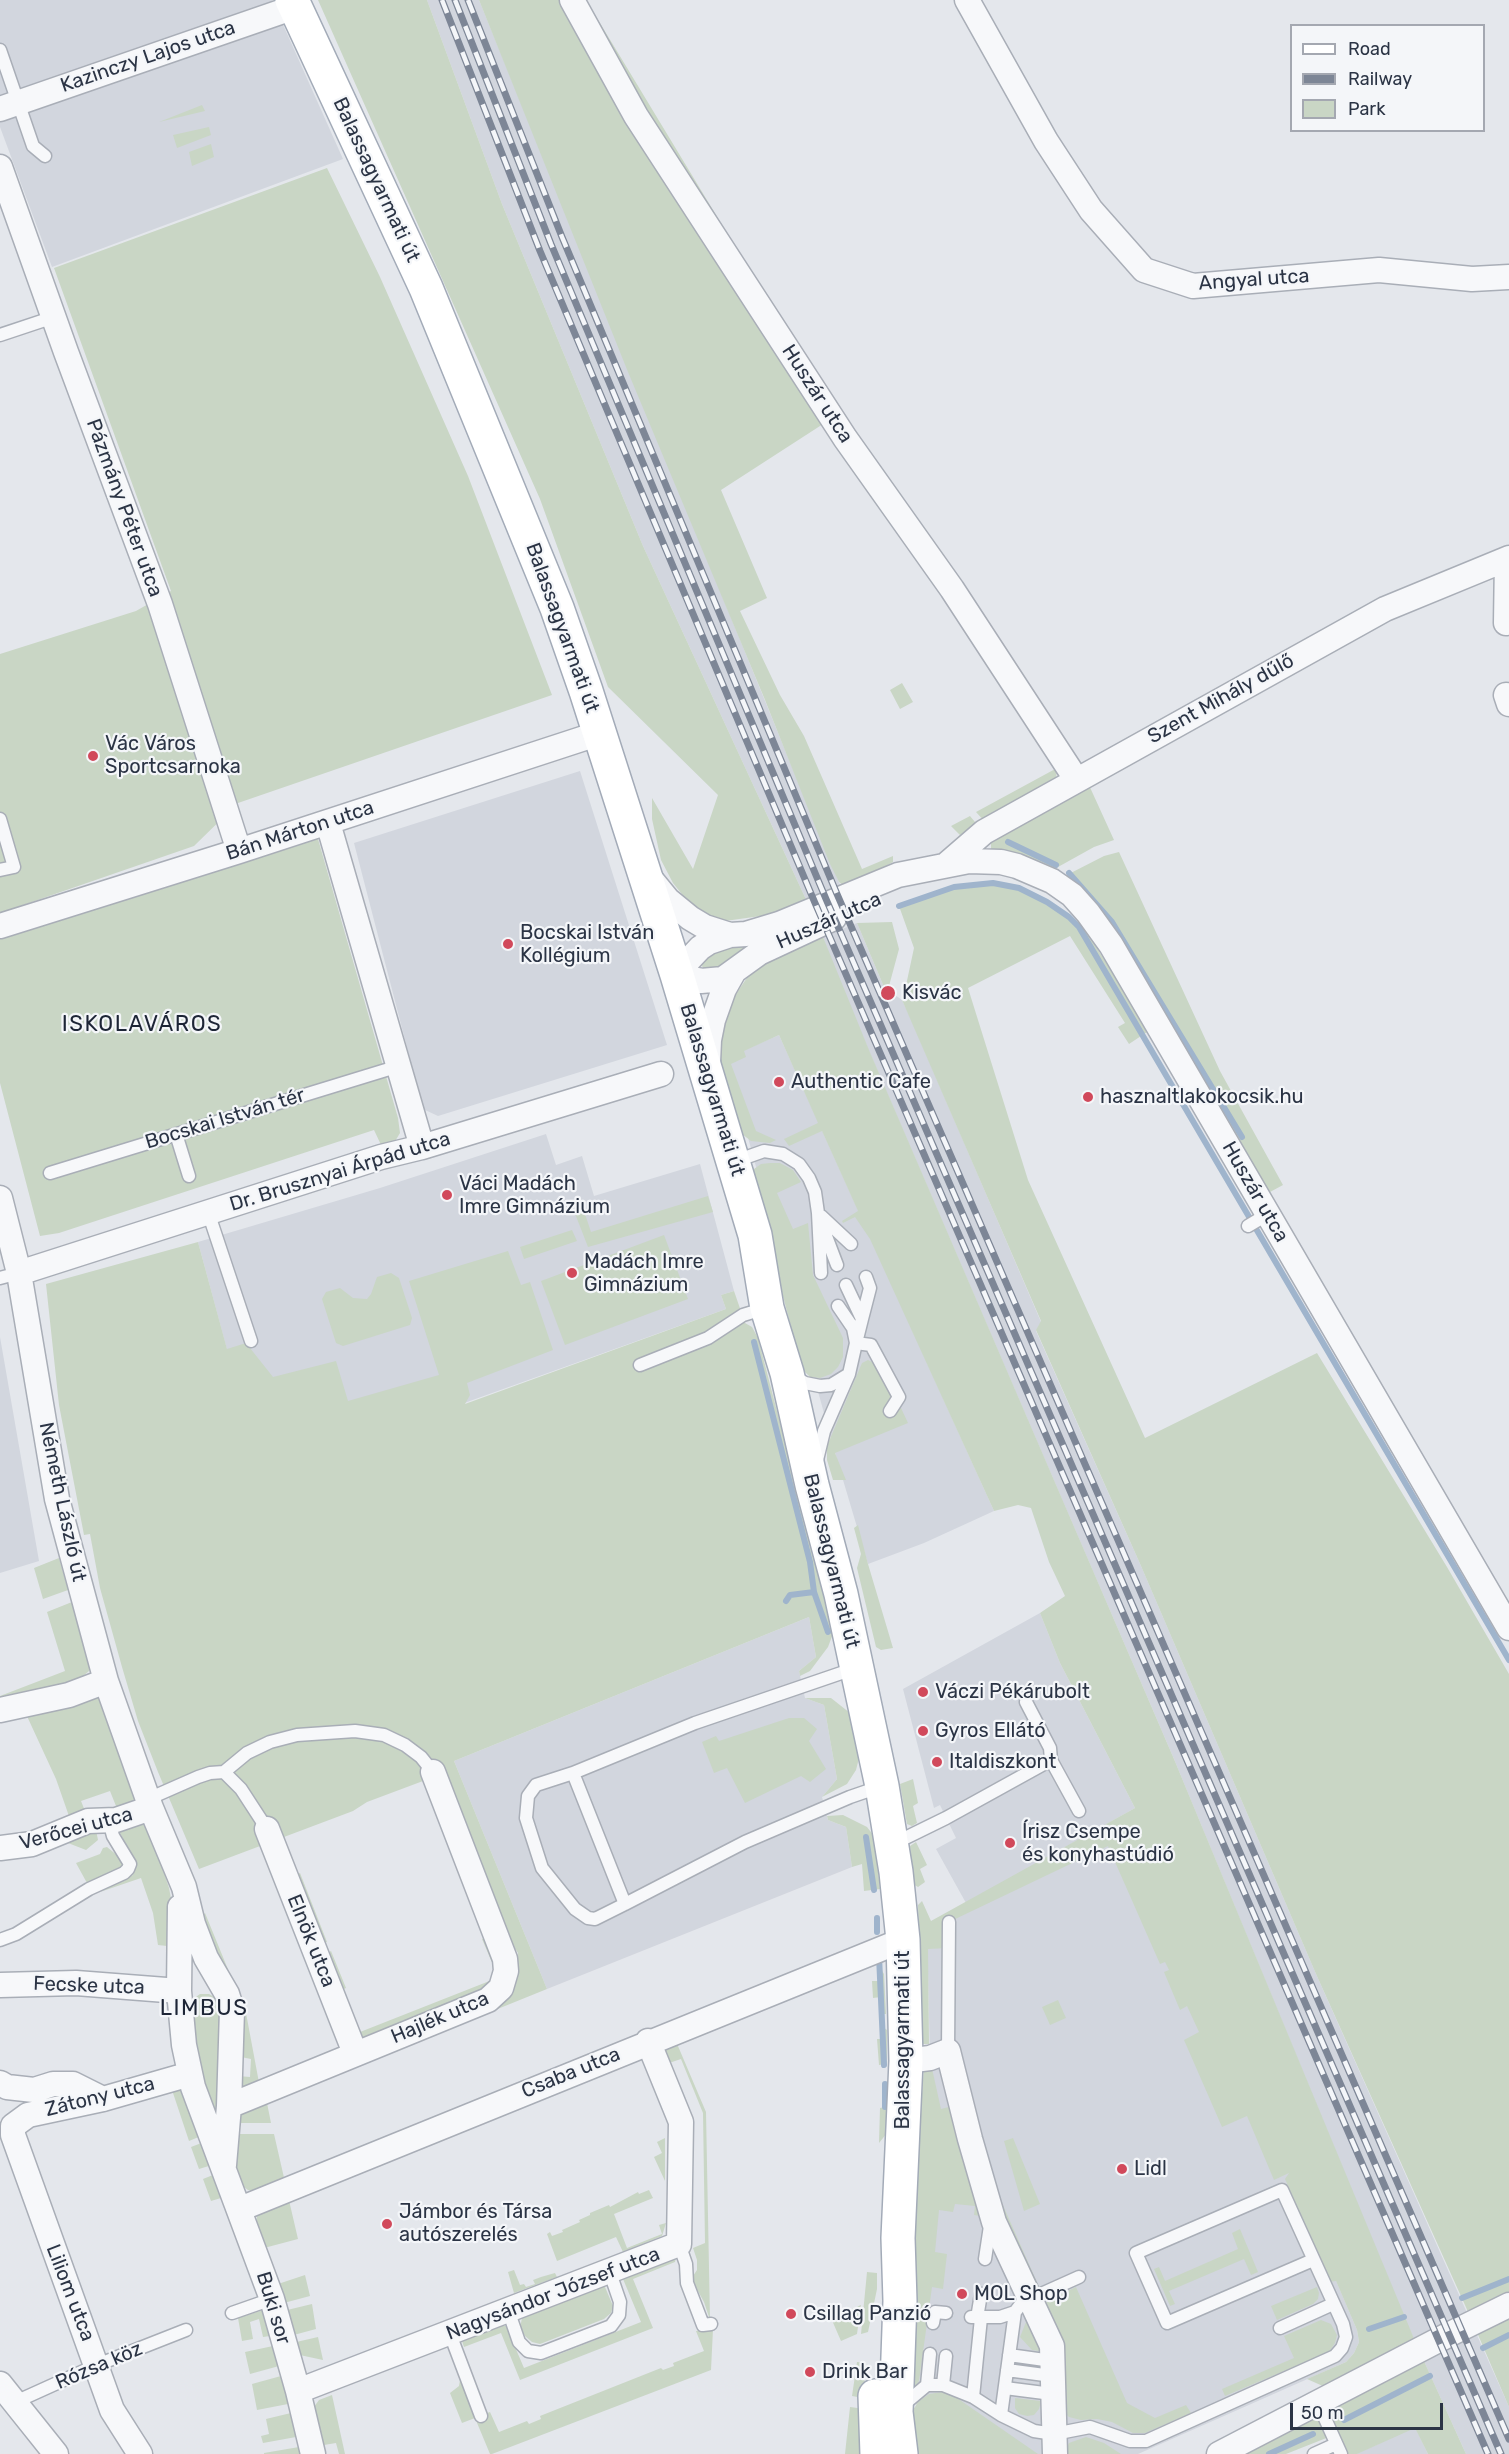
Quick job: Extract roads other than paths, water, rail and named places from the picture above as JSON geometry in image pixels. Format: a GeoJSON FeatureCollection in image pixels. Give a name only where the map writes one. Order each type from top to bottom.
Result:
{"type":"FeatureCollection","features":[{"type":"Feature","properties":{"kind":"main road","name":"Balassagyarmati út"},"geometry":{"type":"LineString","coordinates":[[294,3],[426,288],[557,608],[678,975],[755,1235],[767,1308],[787,1373],[812,1485],[834,1564],[882,1786],[892,1845],[903,1940],[906,2061],[898,2238]]}},
{"type":"Feature","properties":{"kind":"main road"},"geometry":{"type":"LineString","coordinates":[[898,2238],[900,2301],[896,2412],[901,2454]]}},
{"type":"Feature","properties":{"kind":"main road"},"geometry":{"type":"LineString","coordinates":[[877,2454],[875,2394],[877,2349],[898,2238]]}},
{"type":"Feature","properties":{"kind":"street","name":"Huszár utca"},"geometry":{"type":"LineString","coordinates":[[572,0],[642,126],[845,438],[952,590],[1076,779]]}},
{"type":"Feature","properties":{"kind":"street","name":"Angyal utca"},"geometry":{"type":"LineString","coordinates":[[967,0],[1046,141],[1091,210],[1144,270],[1193,286],[1379,270],[1472,279],[1509,277]]}},
{"type":"Feature","properties":{"kind":"street","name":"Kazinczy Lajos utca"},"geometry":{"type":"LineString","coordinates":[[9,105],[294,3]]}},
{"type":"Feature","properties":{"kind":"street","name":"Pázmány Péter utca"},"geometry":{"type":"LineString","coordinates":[[0,167],[160,604],[239,851]]}},
{"type":"Feature","properties":{"kind":"street","name":"Szent Mihály dűlő"},"geometry":{"type":"LineString","coordinates":[[937,867],[984,832],[1076,779],[1385,609],[1508,559]]}},
{"type":"Feature","properties":{"kind":"street"},"geometry":{"type":"LineString","coordinates":[[1506,623],[1508,559]]}},
{"type":"Feature","properties":{"kind":"street","name":"Bán Márton utca"},"geometry":{"type":"LineString","coordinates":[[0,926],[328,823],[600,733]]}},
{"type":"Feature","properties":{"kind":"street"},"geometry":{"type":"LineString","coordinates":[[328,823],[422,1147]]}},
{"type":"Feature","properties":{"kind":"street","name":"Huszár utca"},"geometry":{"type":"LineString","coordinates":[[937,867],[889,894],[771,947],[723,979],[701,981],[678,975],[683,966],[709,942],[779,924],[885,879],[937,867],[985,861],[1017,866],[1052,881],[1072,895],[1111,945],[1258,1220],[1509,1628]]}},
{"type":"Feature","properties":{"kind":"street","name":"Huszár utca"},"geometry":{"type":"LineString","coordinates":[[644,872],[668,900],[690,918],[705,927],[730,935]]}},
{"type":"Feature","properties":{"kind":"street","name":"Huszár utca"},"geometry":{"type":"LineString","coordinates":[[707,1078],[709,1040],[713,1020],[724,989],[734,973]]}},
{"type":"Feature","properties":{"kind":"street","name":"Dr. Brusznyai Árpád utca"},"geometry":{"type":"LineString","coordinates":[[9,1275],[381,1157],[422,1147],[661,1074]]}},
{"type":"Feature","properties":{"kind":"street","name":"Németh László út"},"geometry":{"type":"LineString","coordinates":[[0,1198],[9,1275],[57,1499],[106,1681],[149,1804]]}},
{"type":"Feature","properties":{"kind":"street"},"geometry":{"type":"LineString","coordinates":[[0,1710],[69,1695],[106,1681]]}},
{"type":"Feature","properties":{"kind":"street","name":"Hajlék utca"},"geometry":{"type":"LineString","coordinates":[[229,2106],[488,2000],[495,1995],[503,1983],[506,1971],[505,1959],[433,1772]]}},
{"type":"Feature","properties":{"kind":"street","name":"Verőcei utca"},"geometry":{"type":"LineString","coordinates":[[0,1848],[32,1844],[88,1821],[109,1821],[149,1804]]}},
{"type":"Feature","properties":{"kind":"street","name":"Buki sor"},"geometry":{"type":"LineString","coordinates":[[149,1804],[184,1887],[200,1941],[219,1983],[227,1994],[232,2010],[229,2106],[224,2165]]}},
{"type":"Feature","properties":{"kind":"street","name":"Elnök utca"},"geometry":{"type":"LineString","coordinates":[[267,1829],[356,2053]]}},
{"type":"Feature","properties":{"kind":"street","name":"Buki sor"},"geometry":{"type":"LineString","coordinates":[[174,1863],[181,1928],[179,1991],[184,2045],[190,2074],[272,2299],[313,2454]]}},
{"type":"Feature","properties":{"kind":"street","name":"Csaba utca"},"geometry":{"type":"LineString","coordinates":[[240,2209],[648,2041],[903,1940]]}},
{"type":"Feature","properties":{"kind":"street"},"geometry":{"type":"LineString","coordinates":[[179,1991],[189,1979],[198,1976],[208,1976],[219,1983]]}},
{"type":"Feature","properties":{"kind":"street","name":"Fecske utca"},"geometry":{"type":"LineString","coordinates":[[0,1985],[75,1983],[179,1991]]}},
{"type":"Feature","properties":{"kind":"street","name":"Nagysándor József utca"},"geometry":{"type":"LineString","coordinates":[[298,2391],[679,2244],[681,2122],[648,2041]]}},
{"type":"Feature","properties":{"kind":"street"},"geometry":{"type":"LineString","coordinates":[[906,2061],[930,2058],[948,2051],[992,2224],[1024,2302],[1052,2346],[1054,2444]]}},
{"type":"Feature","properties":{"kind":"street","name":"Zátony utca"},"geometry":{"type":"LineString","coordinates":[[12,2126],[28,2115],[103,2099],[190,2074]]}},
{"type":"Feature","properties":{"kind":"street"},"geometry":{"type":"LineString","coordinates":[[0,2083],[8,2087],[34,2090],[53,2084],[73,2084],[103,2099]]}},
{"type":"Feature","properties":{"kind":"street","name":"Liliom utca"},"geometry":{"type":"LineString","coordinates":[[12,2126],[13,2135],[54,2253],[112,2410],[140,2454]]}},
{"type":"Feature","properties":{"kind":"street"},"geometry":{"type":"LineString","coordinates":[[1219,2454],[1450,2334],[1508,2308]]}},
{"type":"Feature","properties":{"kind":"street"},"geometry":{"type":"LineString","coordinates":[[7,2393],[56,2454]]}},
{"type":"Feature","properties":{"kind":"lane"},"geometry":{"type":"LineString","coordinates":[[0,50],[9,105],[33,146],[45,156]]}},
{"type":"Feature","properties":{"kind":"lane"},"geometry":{"type":"LineString","coordinates":[[0,335],[54,317]]}},
{"type":"Feature","properties":{"kind":"lane"},"geometry":{"type":"LineString","coordinates":[[0,819],[14,867],[0,870]]}},
{"type":"Feature","properties":{"kind":"lane","name":"Bocskai István tér"},"geometry":{"type":"LineString","coordinates":[[50,1173],[399,1066]]}},
{"type":"Feature","properties":{"kind":"lane"},"geometry":{"type":"LineString","coordinates":[[176,1134],[189,1176]]}},
{"type":"Feature","properties":{"kind":"lane"},"geometry":{"type":"LineString","coordinates":[[733,1161],[764,1151],[783,1154],[799,1164],[809,1178],[818,1213],[837,1265]]}},
{"type":"Feature","properties":{"kind":"lane"},"geometry":{"type":"LineString","coordinates":[[207,1212],[251,1341]]}},
{"type":"Feature","properties":{"kind":"lane"},"geometry":{"type":"LineString","coordinates":[[818,1213],[851,1244]]}},
{"type":"Feature","properties":{"kind":"lane"},"geometry":{"type":"LineString","coordinates":[[818,1213],[821,1273]]}},
{"type":"Feature","properties":{"kind":"lane"},"geometry":{"type":"LineString","coordinates":[[812,1485],[824,1431],[849,1374],[870,1288],[866,1277]]}},
{"type":"Feature","properties":{"kind":"lane"},"geometry":{"type":"LineString","coordinates":[[846,1286],[862,1319]]}},
{"type":"Feature","properties":{"kind":"lane"},"geometry":{"type":"LineString","coordinates":[[837,1306],[853,1329],[856,1343]]}},
{"type":"Feature","properties":{"kind":"lane"},"geometry":{"type":"LineString","coordinates":[[640,1365],[708,1338],[743,1315],[767,1308]]}},
{"type":"Feature","properties":{"kind":"lane"},"geometry":{"type":"LineString","coordinates":[[856,1343],[871,1346],[899,1397],[890,1411]]}},
{"type":"Feature","properties":{"kind":"lane"},"geometry":{"type":"LineString","coordinates":[[787,1373],[806,1383],[820,1386],[831,1385],[849,1374]]}},
{"type":"Feature","properties":{"kind":"lane"},"geometry":{"type":"LineString","coordinates":[[857,1668],[695,1723],[573,1773],[536,1785],[528,1796],[522,1820],[542,1868],[575,1909],[588,1918],[595,1919],[745,1842],[850,1797],[882,1786]]}},
{"type":"Feature","properties":{"kind":"lane"},"geometry":{"type":"LineString","coordinates":[[1026,1702],[1050,1748],[1051,1760],[1079,1811]]}},
{"type":"Feature","properties":{"kind":"lane"},"geometry":{"type":"LineString","coordinates":[[149,1804],[198,1777],[224,1772],[247,1753],[270,1742],[297,1735],[355,1731],[384,1735],[405,1745],[421,1757],[433,1772]]}},
{"type":"Feature","properties":{"kind":"lane"},"geometry":{"type":"LineString","coordinates":[[892,1845],[1051,1760]]}},
{"type":"Feature","properties":{"kind":"lane"},"geometry":{"type":"LineString","coordinates":[[224,1772],[241,1789],[267,1829]]}},
{"type":"Feature","properties":{"kind":"lane"},"geometry":{"type":"LineString","coordinates":[[573,1773],[625,1904]]}},
{"type":"Feature","properties":{"kind":"lane"},"geometry":{"type":"LineString","coordinates":[[0,1940],[16,1934],[89,1889],[128,1869],[130,1864],[112,1836],[109,1821]]}},
{"type":"Feature","properties":{"kind":"lane"},"geometry":{"type":"LineString","coordinates":[[948,2051],[949,1922]]}},
{"type":"Feature","properties":{"kind":"lane"},"geometry":{"type":"LineString","coordinates":[[896,2412],[907,2399],[927,2385],[943,2385],[973,2397],[1054,2444],[1090,2427],[1130,2441],[1146,2441],[1335,2356],[1342,2348],[1346,2337],[1333,2304],[1282,2190],[1136,2253],[1167,2323],[1313,2260]]}},
{"type":"Feature","properties":{"kind":"lane"},"geometry":{"type":"LineString","coordinates":[[986,2259],[992,2224]]}},
{"type":"Feature","properties":{"kind":"lane"},"geometry":{"type":"LineString","coordinates":[[679,2244],[686,2264],[687,2283],[703,2325],[711,2325]]}},
{"type":"Feature","properties":{"kind":"lane"},"geometry":{"type":"LineString","coordinates":[[508,2310],[519,2342],[528,2350],[541,2353],[611,2326],[619,2315],[620,2302],[609,2270]]}},
{"type":"Feature","properties":{"kind":"lane"},"geometry":{"type":"LineString","coordinates":[[976,2318],[1000,2318],[1024,2302],[1079,2277]]}},
{"type":"Feature","properties":{"kind":"lane"},"geometry":{"type":"LineString","coordinates":[[973,2397],[976,2318],[981,2294]]}},
{"type":"Feature","properties":{"kind":"lane"},"geometry":{"type":"LineString","coordinates":[[232,2313],[272,2299]]}},
{"type":"Feature","properties":{"kind":"lane"},"geometry":{"type":"LineString","coordinates":[[1001,2415],[1009,2355],[1024,2302]]}},
{"type":"Feature","properties":{"kind":"lane"},"geometry":{"type":"LineString","coordinates":[[1280,2328],[1333,2304]]}},
{"type":"Feature","properties":{"kind":"lane"},"geometry":{"type":"LineString","coordinates":[[933,2323],[935,2312],[946,2313]]}},
{"type":"Feature","properties":{"kind":"lane","name":"Rózsa köz"},"geometry":{"type":"LineString","coordinates":[[7,2393],[97,2365],[186,2330]]}},
{"type":"Feature","properties":{"kind":"lane"},"geometry":{"type":"LineString","coordinates":[[450,2334],[481,2416]]}},
{"type":"Feature","properties":{"kind":"lane"},"geometry":{"type":"LineString","coordinates":[[927,2385],[930,2354]]}},
{"type":"Feature","properties":{"kind":"lane"},"geometry":{"type":"LineString","coordinates":[[1009,2355],[1052,2377]]}},
{"type":"Feature","properties":{"kind":"lane"},"geometry":{"type":"LineString","coordinates":[[943,2385],[946,2356]]}},
{"type":"Feature","properties":{"kind":"lane"},"geometry":{"type":"LineString","coordinates":[[1007,2370],[1052,2377]]}},
{"type":"Feature","properties":{"kind":"lane"},"geometry":{"type":"LineString","coordinates":[[1005,2388],[1052,2377]]}},
{"type":"Feature","properties":{"kind":"lane"},"geometry":{"type":"LineString","coordinates":[[1314,2454],[1339,2449],[1318,2403]]}},
{"type":"Feature","properties":{"kind":"waterway"},"geometry":{"type":"LineString","coordinates":[[1008,842],[1056,865]]}},
{"type":"Feature","properties":{"kind":"waterway"},"geometry":{"type":"LineString","coordinates":[[1069,873],[1112,922],[1242,1137]]}},
{"type":"Feature","properties":{"kind":"waterway"},"geometry":{"type":"LineString","coordinates":[[899,906],[954,887],[993,883],[1019,888],[1047,902],[1079,927],[1509,1660]]}},
{"type":"Feature","properties":{"kind":"waterway"},"geometry":{"type":"LineString","coordinates":[[754,1342],[810,1562],[814,1592],[828,1632]]}},
{"type":"Feature","properties":{"kind":"waterway"},"geometry":{"type":"LineString","coordinates":[[786,1601],[790,1595],[814,1592]]}},
{"type":"Feature","properties":{"kind":"waterway"},"geometry":{"type":"LineString","coordinates":[[866,1837],[874,1890]]}},
{"type":"Feature","properties":{"kind":"waterway"},"geometry":{"type":"LineString","coordinates":[[877,1918],[877,1932]]}},
{"type":"Feature","properties":{"kind":"waterway"},"geometry":{"type":"LineString","coordinates":[[879,1956],[884,2065]]}},
{"type":"Feature","properties":{"kind":"waterway"},"geometry":{"type":"LineString","coordinates":[[885,2084],[885,2107]]}},
{"type":"Feature","properties":{"kind":"waterway"},"geometry":{"type":"LineString","coordinates":[[1462,2298],[1509,2279]]}},
{"type":"Feature","properties":{"kind":"waterway"},"geometry":{"type":"LineString","coordinates":[[1369,2329],[1404,2317]]}},
{"type":"Feature","properties":{"kind":"waterway"},"geometry":{"type":"LineString","coordinates":[[1483,2348],[1509,2335]]}},
{"type":"Feature","properties":{"kind":"waterway"},"geometry":{"type":"LineString","coordinates":[[1344,2420],[1430,2376]]}},
{"type":"Feature","properties":{"kind":"waterway"},"geometry":{"type":"LineString","coordinates":[[1269,2454],[1313,2434]]}},
{"type":"Feature","properties":{"kind":"railway"},"geometry":{"type":"LineString","coordinates":[[442,0],[540,251],[815,903],[1488,2454]]}},
{"type":"Feature","properties":{"kind":"railway"},"geometry":{"type":"LineString","coordinates":[[455,0],[551,244],[826,899],[1501,2454]]}},
{"type":"Feature","properties":{"kind":"railway"},"geometry":{"type":"LineString","coordinates":[[468,0],[562,237],[837,894],[1509,2439]]}},
{"type":"Feature","properties":{"kind":"place","name":"Vác Város Sportcsarnoka"},"geometry":{"type":"Point","coordinates":[93,756]}},
{"type":"Feature","properties":{"kind":"place","name":"Bocskai István Kollégium"},"geometry":{"type":"Point","coordinates":[508,944]}},
{"type":"Feature","properties":{"kind":"place","name":"Kisvác"},"geometry":{"type":"Point","coordinates":[888,993]}},
{"type":"Feature","properties":{"kind":"place","name":"Authentic Cafe"},"geometry":{"type":"Point","coordinates":[779,1082]}},
{"type":"Feature","properties":{"kind":"place","name":"hasznaltlakokocsik.hu"},"geometry":{"type":"Point","coordinates":[1088,1097]}},
{"type":"Feature","properties":{"kind":"place","name":"Váci Madách Imre Gimnázium"},"geometry":{"type":"Point","coordinates":[447,1195]}},
{"type":"Feature","properties":{"kind":"place","name":"Madách Imre Gimnázium"},"geometry":{"type":"Point","coordinates":[572,1273]}},
{"type":"Feature","properties":{"kind":"place","name":"Váczi Pékárubolt"},"geometry":{"type":"Point","coordinates":[923,1692]}},
{"type":"Feature","properties":{"kind":"place","name":"Gyros Ellátó"},"geometry":{"type":"Point","coordinates":[923,1731]}},
{"type":"Feature","properties":{"kind":"place","name":"Italdiszkont"},"geometry":{"type":"Point","coordinates":[937,1762]}},
{"type":"Feature","properties":{"kind":"place","name":"Írisz Csempe és konyhastúdió"},"geometry":{"type":"Point","coordinates":[1010,1843]}},
{"type":"Feature","properties":{"kind":"place","name":"Lidl"},"geometry":{"type":"Point","coordinates":[1122,2169]}},
{"type":"Feature","properties":{"kind":"place","name":"Jámbor és Társa autószerelés"},"geometry":{"type":"Point","coordinates":[387,2224]}},
{"type":"Feature","properties":{"kind":"place","name":"MOL Shop"},"geometry":{"type":"Point","coordinates":[962,2294]}},
{"type":"Feature","properties":{"kind":"place","name":"Csillag Panzió"},"geometry":{"type":"Point","coordinates":[791,2314]}},
{"type":"Feature","properties":{"kind":"place","name":"Drink Bar"},"geometry":{"type":"Point","coordinates":[810,2372]}},
{"type":"Feature","properties":{"kind":"district","name":"ISKOLAVÁROS"},"geometry":{"type":"Point","coordinates":[142,1025]}},
{"type":"Feature","properties":{"kind":"district","name":"LIMBUS"},"geometry":{"type":"Point","coordinates":[204,2009]}}]}
